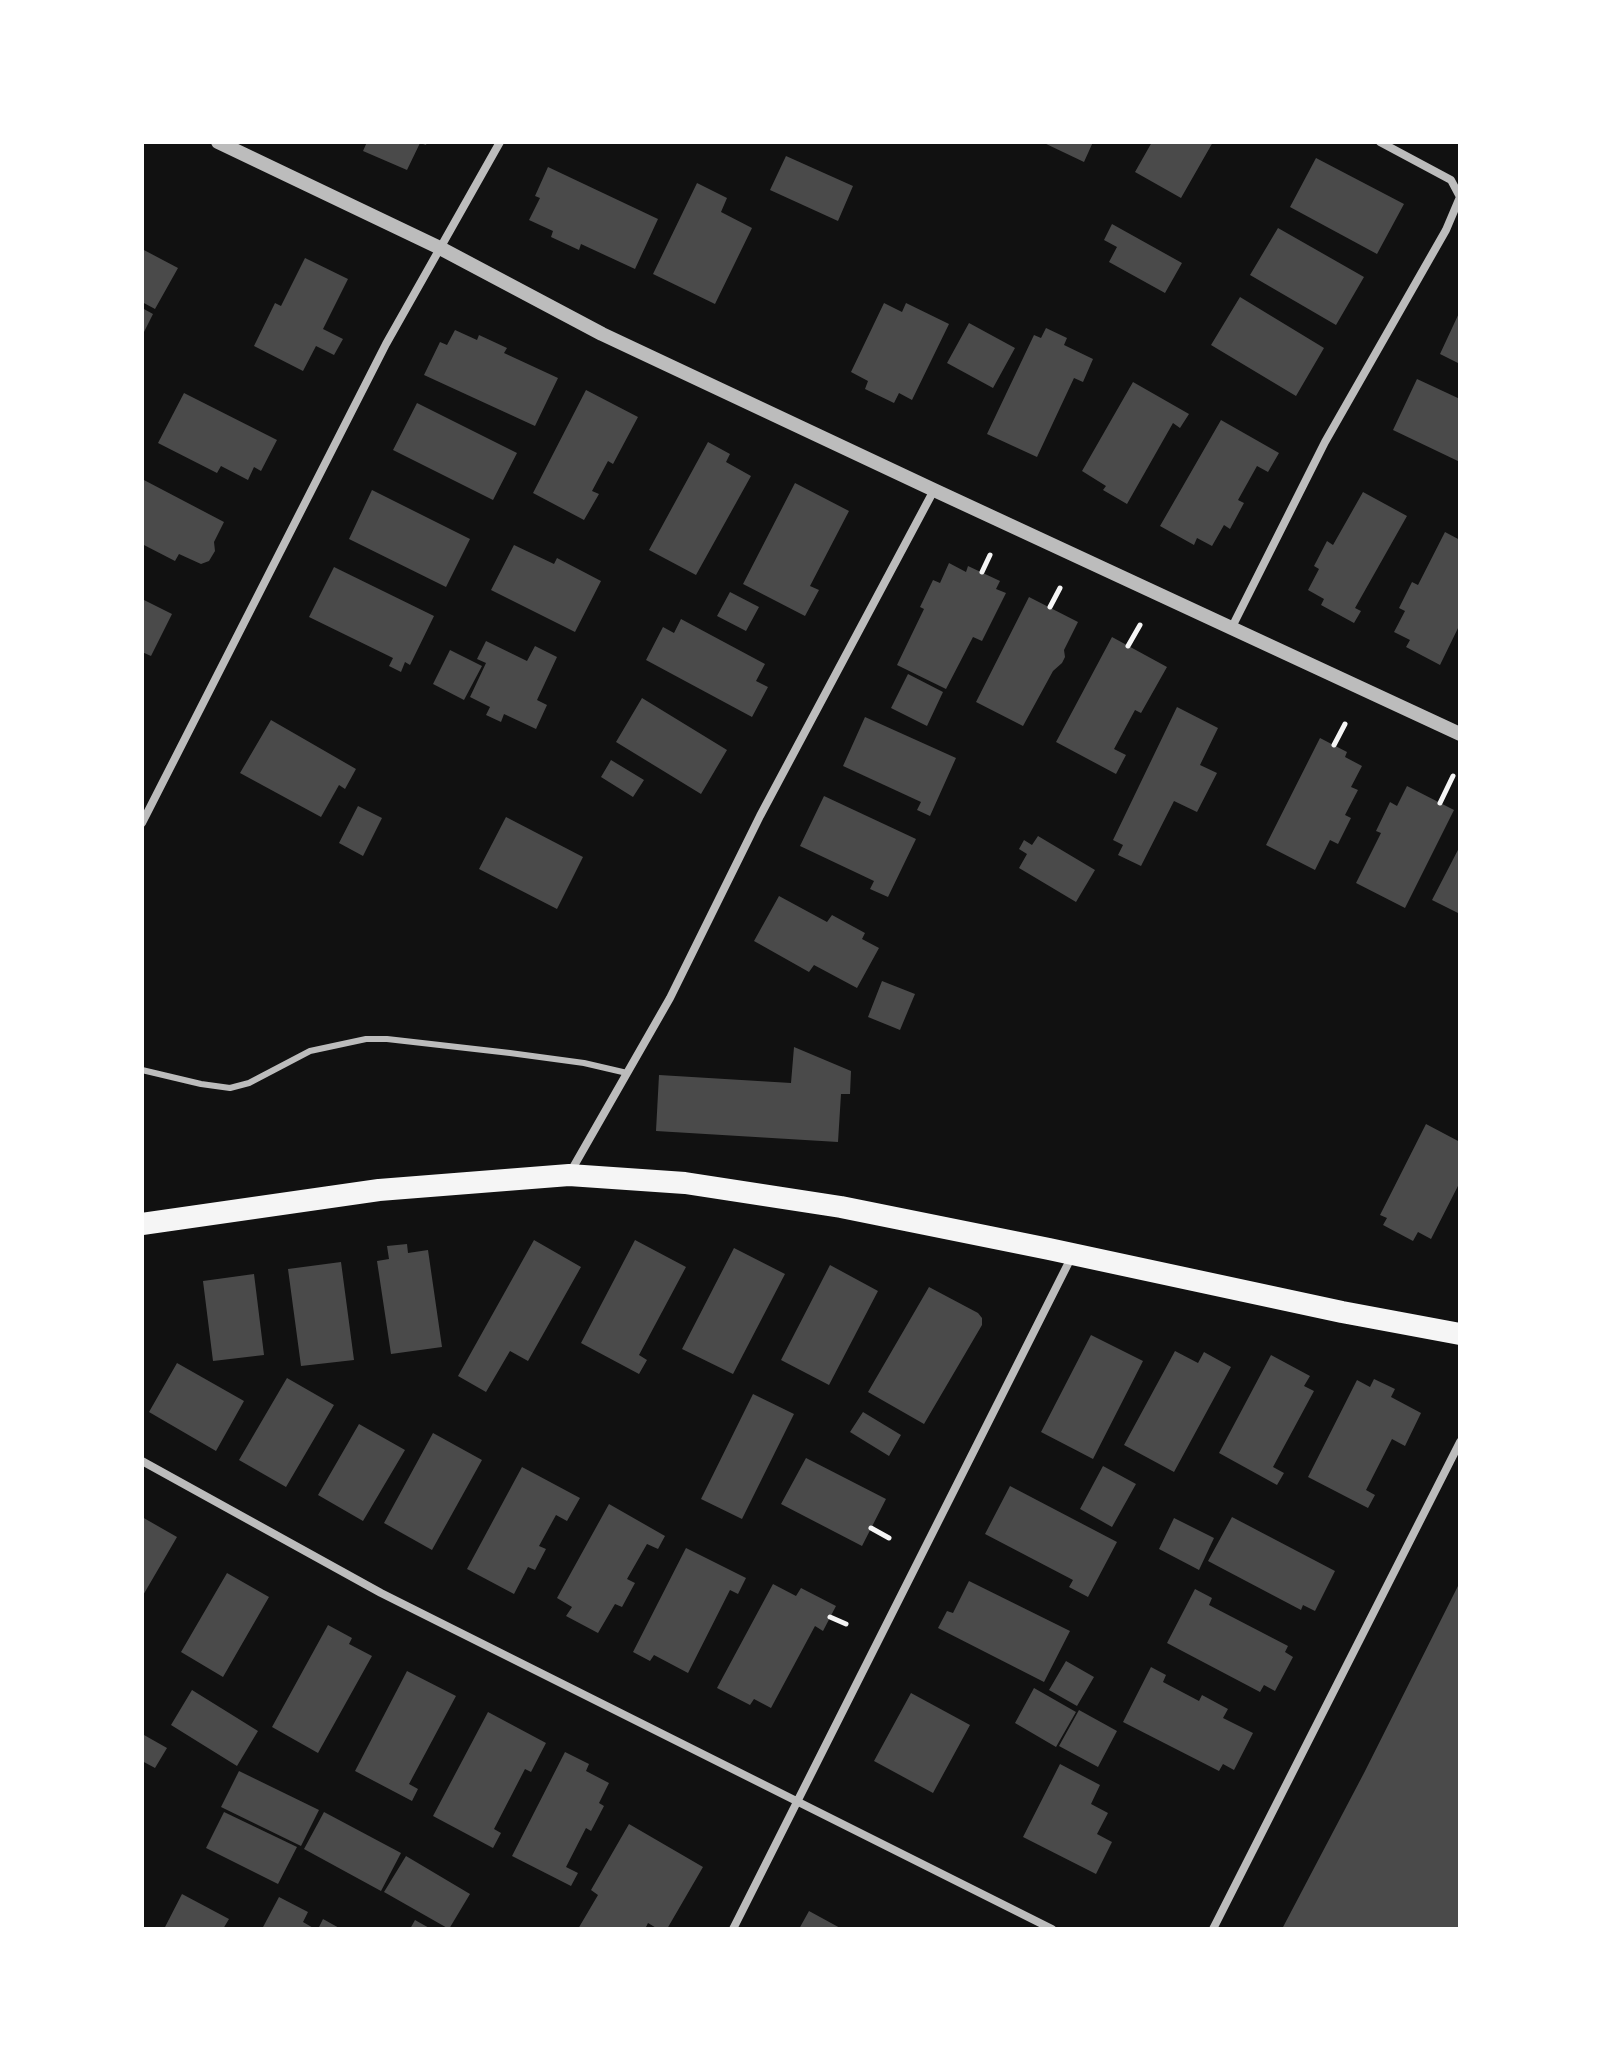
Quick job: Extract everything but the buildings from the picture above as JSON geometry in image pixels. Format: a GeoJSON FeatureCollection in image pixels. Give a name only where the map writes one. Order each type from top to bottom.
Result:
{"type":"FeatureCollection","features":[{"type":"Feature","properties":{"kind":"highway"},"geometry":{"type":"LineString","coordinates":[[142,1224],[379,1190],[569,1175],[685,1183],[810,1202],[1460,1334]]}},
{"type":"Feature","properties":{"kind":"street"},"geometry":{"type":"LineString","coordinates":[[218,142],[440,248],[602,334],[1460,734]]}},
{"type":"Feature","properties":{"kind":"street"},"geometry":{"type":"LineString","coordinates":[[142,823],[386,344],[500,142]]}},
{"type":"Feature","properties":{"kind":"street"},"geometry":{"type":"LineString","coordinates":[[1231,629],[1325,442],[1446,230],[1460,197],[1451,180],[1380,142]]}},
{"type":"Feature","properties":{"kind":"street"},"geometry":{"type":"LineString","coordinates":[[569,1175],[670,998],[760,816],[934,490]]}},
{"type":"Feature","properties":{"kind":"street"},"geometry":{"type":"LineString","coordinates":[[733,1929],[1073,1254]]}},
{"type":"Feature","properties":{"kind":"street"},"geometry":{"type":"LineString","coordinates":[[1213,1929],[1460,1442]]}},
{"type":"Feature","properties":{"kind":"street"},"geometry":{"type":"LineString","coordinates":[[142,1461],[381,1593],[1052,1929]]}},
{"type":"Feature","properties":{"kind":"lane"},"geometry":{"type":"LineString","coordinates":[[142,1070],[230,1088],[249,1083],[310,1051],[366,1039],[387,1039],[584,1063],[627,1073]]}},
{"type":"Feature","properties":{"kind":"path"},"geometry":{"type":"LineString","coordinates":[[982,572],[990,555]]}},
{"type":"Feature","properties":{"kind":"path"},"geometry":{"type":"LineString","coordinates":[[1050,607],[1060,588]]}},
{"type":"Feature","properties":{"kind":"path"},"geometry":{"type":"LineString","coordinates":[[1128,646],[1140,625]]}},
{"type":"Feature","properties":{"kind":"path"},"geometry":{"type":"LineString","coordinates":[[1334,745],[1345,724]]}},
{"type":"Feature","properties":{"kind":"path"},"geometry":{"type":"LineString","coordinates":[[1440,803],[1453,776]]}},
{"type":"Feature","properties":{"kind":"path"},"geometry":{"type":"LineString","coordinates":[[871,1528],[889,1538]]}},
{"type":"Feature","properties":{"kind":"path"},"geometry":{"type":"LineString","coordinates":[[830,1617],[846,1624]]}}]}
